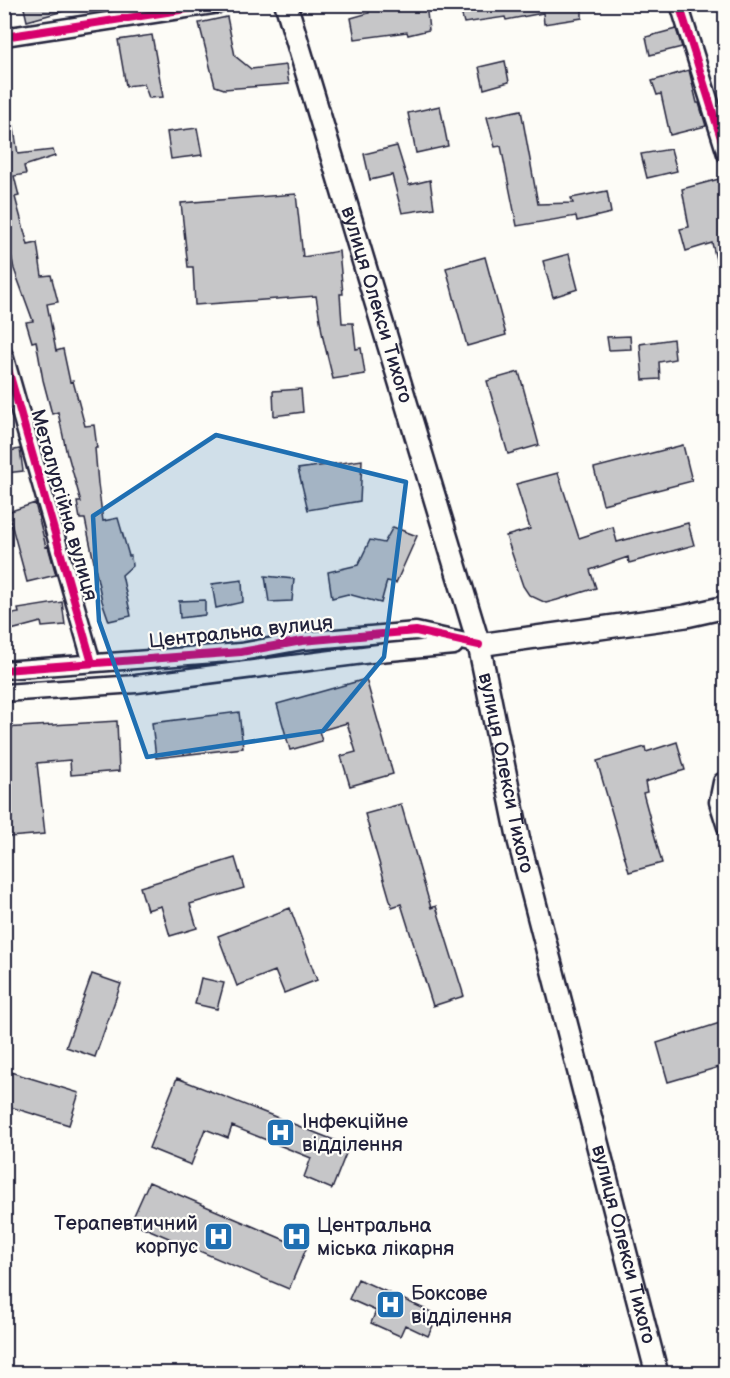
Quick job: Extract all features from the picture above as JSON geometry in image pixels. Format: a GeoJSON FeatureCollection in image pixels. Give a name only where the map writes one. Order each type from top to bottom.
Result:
{"type":"FeatureCollection","features":[{"type":"Feature","properties":{"kind":"main road","name":"вулиця Олекси Тихого"},"geometry":{"type":"LineString","coordinates":[[286,4],[479,645],[519,841],[657,1374]]}},
{"type":"Feature","properties":{"kind":"main road"},"geometry":{"type":"LineString","coordinates":[[479,645],[686,616],[726,607]]}},
{"type":"Feature","properties":{"kind":"street"},"geometry":{"type":"LineString","coordinates":[[4,37],[219,4]]}},
{"type":"Feature","properties":{"kind":"street"},"geometry":{"type":"LineString","coordinates":[[679,4],[726,154]]}},
{"type":"Feature","properties":{"kind":"street","name":"Металургійна вулиця"},"geometry":{"type":"LineString","coordinates":[[4,355],[92,663]]}},
{"type":"Feature","properties":{"kind":"street","name":"Центральна вулиця"},"geometry":{"type":"LineString","coordinates":[[4,670],[241,652],[302,641],[416,631],[479,645]]}},
{"type":"Feature","properties":{"kind":"street","name":"Центральна вулиця"},"geometry":{"type":"LineString","coordinates":[[4,693],[136,684],[422,647],[479,645]]}},
{"type":"Feature","properties":{"kind":"street"},"geometry":{"type":"LineString","coordinates":[[724,781],[718,802],[726,827]]}},
{"type":"Feature","properties":{"kind":"highlighted area"},"geometry":{"type":"Polygon","coordinates":[[[216,435],[406,482],[384,657],[323,731],[147,757],[99,621],[93,516],[216,435]]]}},
{"type":"Feature","properties":{"kind":"building"},"geometry":{"type":"Polygon","coordinates":[[[23,4],[70,4],[71,9],[27,21],[23,4]]]}},
{"type":"Feature","properties":{"kind":"building"},"geometry":{"type":"Polygon","coordinates":[[[426,4],[429,30],[408,35],[407,32],[355,39],[351,18],[369,13],[369,8],[426,4]]]}},
{"type":"Feature","properties":{"kind":"building"},"geometry":{"type":"Polygon","coordinates":[[[459,4],[582,4],[582,18],[544,24],[543,13],[506,20],[505,17],[464,23],[459,4]]]}},
{"type":"Feature","properties":{"kind":"building"},"geometry":{"type":"Polygon","coordinates":[[[227,17],[235,56],[251,69],[286,65],[289,84],[224,89],[215,86],[199,23],[227,17]]]}},
{"type":"Feature","properties":{"kind":"building"},"geometry":{"type":"Polygon","coordinates":[[[676,29],[682,47],[650,55],[646,37],[676,29]]]}},
{"type":"Feature","properties":{"kind":"building"},"geometry":{"type":"Polygon","coordinates":[[[152,35],[163,97],[149,98],[144,84],[126,86],[118,40],[152,35]]]}},
{"type":"Feature","properties":{"kind":"building"},"geometry":{"type":"Polygon","coordinates":[[[505,61],[509,82],[484,89],[479,67],[505,61]]]}},
{"type":"Feature","properties":{"kind":"building"},"geometry":{"type":"Polygon","coordinates":[[[689,70],[697,103],[699,103],[706,126],[670,135],[661,94],[657,95],[652,81],[689,70]]]}},
{"type":"Feature","properties":{"kind":"building"},"geometry":{"type":"Polygon","coordinates":[[[440,106],[448,146],[416,153],[408,113],[440,106]]]}},
{"type":"Feature","properties":{"kind":"building"},"geometry":{"type":"Polygon","coordinates":[[[521,110],[538,204],[573,203],[571,198],[607,191],[611,213],[577,221],[576,216],[517,226],[501,146],[495,147],[487,117],[521,110]]]}},
{"type":"Feature","properties":{"kind":"building"},"geometry":{"type":"Polygon","coordinates":[[[4,116],[12,116],[18,154],[53,150],[55,156],[24,166],[26,174],[14,176],[19,196],[15,197],[28,245],[37,243],[42,276],[51,275],[58,302],[47,304],[56,351],[63,349],[70,382],[73,381],[85,426],[94,425],[103,521],[118,518],[129,556],[131,556],[132,566],[122,575],[131,616],[109,621],[102,601],[85,519],[80,519],[77,502],[81,502],[67,455],[58,412],[52,414],[36,341],[32,342],[26,322],[33,321],[14,269],[7,235],[4,236],[4,116]]]}},
{"type":"Feature","properties":{"kind":"building"},"geometry":{"type":"Polygon","coordinates":[[[197,128],[202,155],[171,159],[167,132],[197,128]]]}},
{"type":"Feature","properties":{"kind":"building"},"geometry":{"type":"Polygon","coordinates":[[[397,146],[409,185],[430,180],[434,208],[402,213],[392,175],[370,180],[364,154],[397,146]]]}},
{"type":"Feature","properties":{"kind":"building"},"geometry":{"type":"Polygon","coordinates":[[[671,149],[677,171],[647,178],[641,154],[671,149]]]}},
{"type":"Feature","properties":{"kind":"building"},"geometry":{"type":"Polygon","coordinates":[[[719,179],[726,207],[726,276],[720,276],[712,243],[686,251],[680,229],[689,227],[682,189],[719,179]]]}},
{"type":"Feature","properties":{"kind":"building"},"geometry":{"type":"Polygon","coordinates":[[[296,194],[303,257],[339,251],[343,294],[340,294],[342,323],[353,323],[356,349],[361,348],[365,374],[333,379],[316,296],[195,305],[193,267],[188,267],[181,203],[296,194]]]}},
{"type":"Feature","properties":{"kind":"building"},"geometry":{"type":"Polygon","coordinates":[[[569,254],[578,289],[553,297],[543,261],[569,254]]]}},
{"type":"Feature","properties":{"kind":"building"},"geometry":{"type":"Polygon","coordinates":[[[485,257],[506,335],[467,346],[446,268],[485,257]]]}},
{"type":"Feature","properties":{"kind":"building"},"geometry":{"type":"Polygon","coordinates":[[[630,336],[631,349],[609,350],[607,337],[630,336]]]}},
{"type":"Feature","properties":{"kind":"building"},"geometry":{"type":"Polygon","coordinates":[[[673,339],[675,359],[659,362],[660,379],[643,380],[640,344],[673,339]]]}},
{"type":"Feature","properties":{"kind":"building"},"geometry":{"type":"Polygon","coordinates":[[[519,372],[539,445],[508,454],[487,381],[519,372]]]}},
{"type":"Feature","properties":{"kind":"building"},"geometry":{"type":"Polygon","coordinates":[[[301,389],[303,412],[274,416],[273,391],[301,389]]]}},
{"type":"Feature","properties":{"kind":"building"},"geometry":{"type":"Polygon","coordinates":[[[683,445],[692,481],[603,504],[594,468],[683,445]]]}},
{"type":"Feature","properties":{"kind":"building"},"geometry":{"type":"Polygon","coordinates":[[[20,449],[23,471],[6,473],[4,452],[20,449]]]}},
{"type":"Feature","properties":{"kind":"building"},"geometry":{"type":"Polygon","coordinates":[[[362,460],[360,501],[308,510],[298,469],[362,460]]]}},
{"type":"Feature","properties":{"kind":"building"},"geometry":{"type":"Polygon","coordinates":[[[558,473],[579,538],[613,527],[617,542],[688,523],[694,545],[629,563],[628,557],[590,570],[596,588],[557,600],[546,603],[529,595],[523,586],[506,536],[530,529],[516,484],[558,473]]]}},
{"type":"Feature","properties":{"kind":"building"},"geometry":{"type":"Polygon","coordinates":[[[35,503],[56,575],[27,582],[8,512],[35,503]]]}},
{"type":"Feature","properties":{"kind":"building"},"geometry":{"type":"Polygon","coordinates":[[[393,527],[417,536],[396,583],[387,581],[381,603],[348,594],[332,598],[328,572],[358,565],[370,540],[384,543],[393,527]]]}},
{"type":"Feature","properties":{"kind":"building"},"geometry":{"type":"Polygon","coordinates":[[[265,576],[294,579],[292,601],[269,602],[265,576]]]}},
{"type":"Feature","properties":{"kind":"building"},"geometry":{"type":"Polygon","coordinates":[[[242,580],[243,602],[216,608],[212,584],[242,580]]]}},
{"type":"Feature","properties":{"kind":"building"},"geometry":{"type":"Polygon","coordinates":[[[205,600],[205,615],[180,618],[179,601],[205,600]]]}},
{"type":"Feature","properties":{"kind":"building"},"geometry":{"type":"Polygon","coordinates":[[[62,602],[65,625],[42,627],[41,622],[11,630],[7,615],[19,613],[18,609],[62,602]]]}},
{"type":"Feature","properties":{"kind":"building"},"geometry":{"type":"Polygon","coordinates":[[[366,679],[393,774],[350,786],[341,756],[356,752],[347,723],[319,731],[322,741],[290,750],[277,704],[366,679]]]}},
{"type":"Feature","properties":{"kind":"building"},"geometry":{"type":"Polygon","coordinates":[[[239,712],[243,748],[156,758],[152,723],[239,712]]]}},
{"type":"Feature","properties":{"kind":"building"},"geometry":{"type":"Polygon","coordinates":[[[117,721],[119,771],[71,775],[70,760],[37,763],[45,834],[9,837],[4,786],[4,728],[117,721]]]}},
{"type":"Feature","properties":{"kind":"building"},"geometry":{"type":"Polygon","coordinates":[[[677,742],[685,770],[645,782],[647,792],[643,793],[662,863],[629,872],[597,761],[645,747],[646,752],[677,742]]]}},
{"type":"Feature","properties":{"kind":"building"},"geometry":{"type":"Polygon","coordinates":[[[401,804],[431,908],[436,906],[464,996],[433,1006],[401,904],[392,907],[365,814],[401,804]]]}},
{"type":"Feature","properties":{"kind":"building"},"geometry":{"type":"Polygon","coordinates":[[[235,858],[244,888],[190,904],[197,928],[170,936],[161,906],[147,910],[140,887],[235,858]]]}},
{"type":"Feature","properties":{"kind":"building"},"geometry":{"type":"Polygon","coordinates":[[[290,908],[317,980],[284,993],[275,971],[237,986],[218,936],[290,908]]]}},
{"type":"Feature","properties":{"kind":"building"},"geometry":{"type":"Polygon","coordinates":[[[92,974],[121,984],[95,1057],[66,1047],[92,974]]]}},
{"type":"Feature","properties":{"kind":"building"},"geometry":{"type":"Polygon","coordinates":[[[201,978],[224,983],[217,1009],[195,1004],[201,978]]]}},
{"type":"Feature","properties":{"kind":"building"},"geometry":{"type":"Polygon","coordinates":[[[726,1021],[726,1065],[668,1082],[657,1043],[726,1021]]]}},
{"type":"Feature","properties":{"kind":"building"},"geometry":{"type":"Polygon","coordinates":[[[4,1070],[79,1093],[69,1125],[4,1105],[4,1070]]]}},
{"type":"Feature","properties":{"kind":"building","name":"Інфекційне відділення"},"geometry":{"type":"Polygon","coordinates":[[[177,1078],[349,1146],[332,1189],[304,1177],[311,1158],[232,1126],[228,1138],[205,1129],[191,1165],[149,1148],[177,1078]]]}},
{"type":"Feature","properties":{"kind":"building","name":"Терапевтичний корпус"},"geometry":{"type":"Polygon","coordinates":[[[149,1182],[306,1249],[289,1289],[131,1222],[149,1182]]]}},
{"type":"Feature","properties":{"kind":"building","name":"Боксове відділення"},"geometry":{"type":"Polygon","coordinates":[[[358,1279],[438,1315],[428,1336],[405,1325],[400,1336],[371,1323],[376,1311],[349,1299],[358,1279]]]}},
{"type":"Feature","properties":{"kind":"cycle path"},"geometry":{"type":"LineString","coordinates":[[4,37],[219,4]]}},
{"type":"Feature","properties":{"kind":"cycle path"},"geometry":{"type":"LineString","coordinates":[[679,4],[726,154]]}},
{"type":"Feature","properties":{"kind":"cycle path"},"geometry":{"type":"LineString","coordinates":[[4,355],[92,663]]}},
{"type":"Feature","properties":{"kind":"cycle path"},"geometry":{"type":"LineString","coordinates":[[4,670],[241,652],[302,641],[416,631],[479,645]]}},
{"type":"Feature","properties":{"kind":"place","name":"Інфекційне відділення"},"geometry":{"type":"Point","coordinates":[281,1133]}},
{"type":"Feature","properties":{"kind":"place","name":"Терапевтичний корпус"},"geometry":{"type":"Point","coordinates":[219,1236]}},
{"type":"Feature","properties":{"kind":"place","name":"Центральна міська лікарня"},"geometry":{"type":"Point","coordinates":[296,1237]}},
{"type":"Feature","properties":{"kind":"place","name":"Боксове відділення"},"geometry":{"type":"Point","coordinates":[390,1305]}}]}
